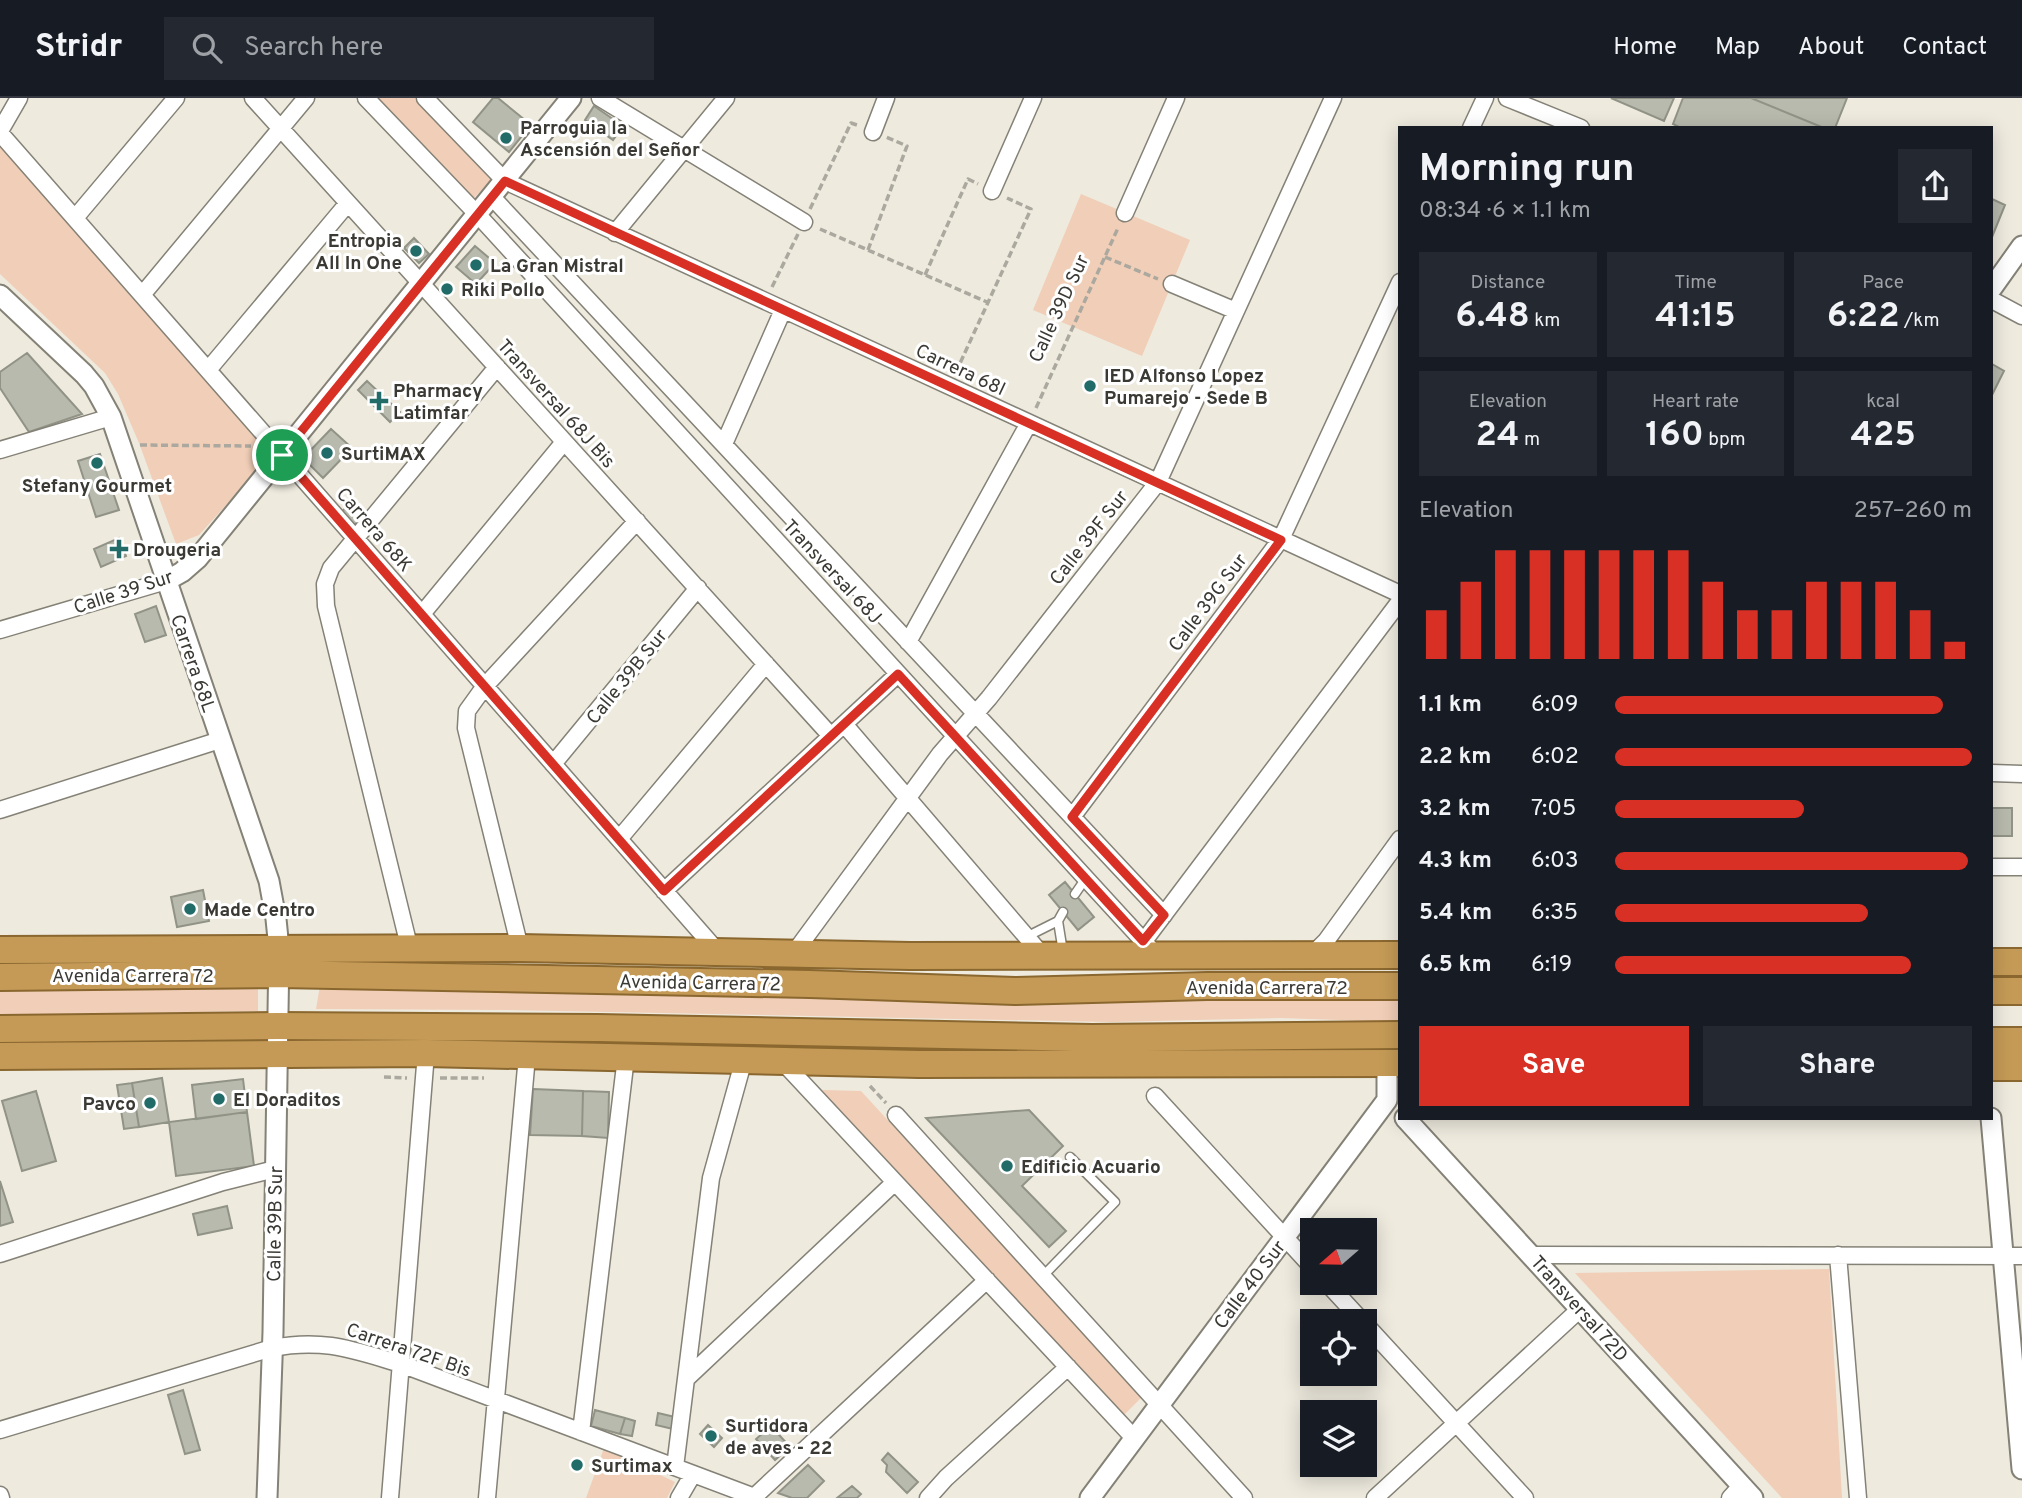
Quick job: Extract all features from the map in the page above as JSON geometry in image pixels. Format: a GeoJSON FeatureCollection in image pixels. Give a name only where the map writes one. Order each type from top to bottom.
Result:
{"type":"FeatureCollection","features":[{"type":"Feature","properties":{"kind":"highway","name":"Avenida Carrera 72"},"geometry":{"type":"LineString","coordinates":[[0,977],[279,962],[410,950],[520,948],[794,953],[1150,948],[1398,955]]}},
{"type":"Feature","properties":{"kind":"highway","name":"Avenida Carrera 72"},"geometry":{"type":"LineString","coordinates":[[0,950],[911,988],[1064,991],[1206,986],[1398,986]]}},
{"type":"Feature","properties":{"kind":"highway"},"geometry":{"type":"LineString","coordinates":[[843,953],[911,988]]}},
{"type":"Feature","properties":{"kind":"highway"},"geometry":{"type":"LineString","coordinates":[[1993,962],[2022,962]]}},
{"type":"Feature","properties":{"kind":"highway"},"geometry":{"type":"LineString","coordinates":[[1993,991],[2022,991]]}},
{"type":"Feature","properties":{"kind":"highway"},"geometry":{"type":"LineString","coordinates":[[0,1029],[278,1026],[598,1028],[1105,1038],[1398,1035]]}},
{"type":"Feature","properties":{"kind":"highway"},"geometry":{"type":"LineString","coordinates":[[527,1056],[598,1028]]}},
{"type":"Feature","properties":{"kind":"highway"},"geometry":{"type":"LineString","coordinates":[[1993,1041],[2022,1041]]}},
{"type":"Feature","properties":{"kind":"highway"},"geometry":{"type":"LineString","coordinates":[[0,1056],[426,1053],[1112,1065],[1394,1063]]}},
{"type":"Feature","properties":{"kind":"highway"},"geometry":{"type":"LineString","coordinates":[[1993,1067],[2022,1068]]}},
{"type":"Feature","properties":{"kind":"street"},"geometry":{"type":"LineString","coordinates":[[0,132],[19,98]]}},
{"type":"Feature","properties":{"kind":"street"},"geometry":{"type":"LineString","coordinates":[[75,218],[176,98]]}},
{"type":"Feature","properties":{"kind":"street","name":"Transversal 68J Bis"},"geometry":{"type":"LineString","coordinates":[[253,98],[831,736]]}},
{"type":"Feature","properties":{"kind":"street"},"geometry":{"type":"LineString","coordinates":[[142,295],[306,98]]}},
{"type":"Feature","properties":{"kind":"street","name":"Transversal 68J"},"geometry":{"type":"LineString","coordinates":[[366,98],[478,215],[1150,948]]}},
{"type":"Feature","properties":{"kind":"street","name":"Transversal 68J"},"geometry":{"type":"LineString","coordinates":[[425,98],[498,189],[724,444],[1164,915]]}},
{"type":"Feature","properties":{"kind":"street","name":"Calle 39 Sur"},"geometry":{"type":"LineString","coordinates":[[0,630],[166,580],[182,572],[198,558],[572,98]]}},
{"type":"Feature","properties":{"kind":"street"},"geometry":{"type":"LineString","coordinates":[[600,98],[804,222]]}},
{"type":"Feature","properties":{"kind":"street"},"geometry":{"type":"LineString","coordinates":[[615,233],[726,98]]}},
{"type":"Feature","properties":{"kind":"street"},"geometry":{"type":"LineString","coordinates":[[873,132],[886,98]]}},
{"type":"Feature","properties":{"kind":"street"},"geometry":{"type":"LineString","coordinates":[[992,191],[1033,98]]}},
{"type":"Feature","properties":{"kind":"street"},"geometry":{"type":"LineString","coordinates":[[1125,213],[1176,98]]}},
{"type":"Feature","properties":{"kind":"street","name":"Calle 39F Sur"},"geometry":{"type":"LineString","coordinates":[[794,953],[906,798],[1158,482],[1333,98]]}},
{"type":"Feature","properties":{"kind":"street"},"geometry":{"type":"LineString","coordinates":[[1472,126],[1485,98]]}},
{"type":"Feature","properties":{"kind":"street"},"geometry":{"type":"LineString","coordinates":[[1507,98],[1576,126]]}},
{"type":"Feature","properties":{"kind":"street","name":"Carrera 68K"},"geometry":{"type":"LineString","coordinates":[[0,132],[718,952]]}},
{"type":"Feature","properties":{"kind":"street","name":"Carrera 68I"},"geometry":{"type":"LineString","coordinates":[[498,189],[615,233],[1398,593]]}},
{"type":"Feature","properties":{"kind":"street"},"geometry":{"type":"LineString","coordinates":[[208,370],[348,203]]}},
{"type":"Feature","properties":{"kind":"street"},"geometry":{"type":"LineString","coordinates":[[1993,287],[2022,246]]}},
{"type":"Feature","properties":{"kind":"street"},"geometry":{"type":"LineString","coordinates":[[1172,284],[1236,311]]}},
{"type":"Feature","properties":{"kind":"street","name":"Calle 39G Sur"},"geometry":{"type":"LineString","coordinates":[[1072,817],[1281,540],[1398,286]]}},
{"type":"Feature","properties":{"kind":"street","name":"Carrera 68L"},"geometry":{"type":"LineString","coordinates":[[0,295],[89,380],[111,417],[269,881],[279,962]]}},
{"type":"Feature","properties":{"kind":"street"},"geometry":{"type":"LineString","coordinates":[[1993,301],[2022,316]]}},
{"type":"Feature","properties":{"kind":"street"},"geometry":{"type":"LineString","coordinates":[[724,444],[783,310]]}},
{"type":"Feature","properties":{"kind":"street"},"geometry":{"type":"LineString","coordinates":[[410,950],[326,606],[325,584],[331,568],[497,367]]}},
{"type":"Feature","properties":{"kind":"street"},"geometry":{"type":"LineString","coordinates":[[0,450],[111,417]]}},
{"type":"Feature","properties":{"kind":"street"},"geometry":{"type":"LineString","coordinates":[[908,642],[1029,423]]}},
{"type":"Feature","properties":{"kind":"street"},"geometry":{"type":"LineString","coordinates":[[422,614],[564,442]]}},
{"type":"Feature","properties":{"kind":"street"},"geometry":{"type":"LineString","coordinates":[[520,948],[466,728],[467,712],[485,686],[637,521]]}},
{"type":"Feature","properties":{"kind":"street","name":"Calle 39B Sur"},"geometry":{"type":"LineString","coordinates":[[554,764],[698,588]]}},
{"type":"Feature","properties":{"kind":"street"},"geometry":{"type":"LineString","coordinates":[[1150,948],[1164,915],[1398,604]]}},
{"type":"Feature","properties":{"kind":"street"},"geometry":{"type":"LineString","coordinates":[[619,839],[766,664]]}},
{"type":"Feature","properties":{"kind":"street"},"geometry":{"type":"LineString","coordinates":[[664,891],[898,674]]}},
{"type":"Feature","properties":{"kind":"street"},"geometry":{"type":"LineString","coordinates":[[844,724],[906,798],[1044,950]]}},
{"type":"Feature","properties":{"kind":"street"},"geometry":{"type":"LineString","coordinates":[[0,810],[220,740]]}},
{"type":"Feature","properties":{"kind":"street"},"geometry":{"type":"LineString","coordinates":[[1993,773],[2022,774]]}},
{"type":"Feature","properties":{"kind":"street"},"geometry":{"type":"LineString","coordinates":[[1313,954],[1326,941],[1398,842]]}},
{"type":"Feature","properties":{"kind":"street"},"geometry":{"type":"LineString","coordinates":[[1993,867],[2022,867]]}},
{"type":"Feature","properties":{"kind":"street","name":"Calle 39B Sur"},"geometry":{"type":"LineString","coordinates":[[267,1498],[279,962]]}},
{"type":"Feature","properties":{"kind":"street"},"geometry":{"type":"LineString","coordinates":[[390,1498],[426,1053]]}},
{"type":"Feature","properties":{"kind":"street"},"geometry":{"type":"LineString","coordinates":[[487,1498],[527,1056]]}},
{"type":"Feature","properties":{"kind":"street"},"geometry":{"type":"LineString","coordinates":[[581,1432],[626,1057]]}},
{"type":"Feature","properties":{"kind":"street"},"geometry":{"type":"LineString","coordinates":[[675,1467],[711,1178],[744,1059]]}},
{"type":"Feature","properties":{"kind":"street"},"geometry":{"type":"LineString","coordinates":[[781,1060],[1135,1438]]}},
{"type":"Feature","properties":{"kind":"street","name":"Calle 40 Sur"},"geometry":{"type":"LineString","coordinates":[[1090,1498],[1284,1237],[1394,1106],[1394,1063]]}},
{"type":"Feature","properties":{"kind":"street"},"geometry":{"type":"LineString","coordinates":[[1155,1096],[1300,1254]]}},
{"type":"Feature","properties":{"kind":"street"},"geometry":{"type":"LineString","coordinates":[[896,1115],[1244,1498]]}},
{"type":"Feature","properties":{"kind":"street","name":"Transversal 72D"},"geometry":{"type":"LineString","coordinates":[[1407,1120],[1580,1309],[1742,1494]]}},
{"type":"Feature","properties":{"kind":"street"},"geometry":{"type":"LineString","coordinates":[[1991,1120],[2012,1256],[2022,1469]]}},
{"type":"Feature","properties":{"kind":"street"},"geometry":{"type":"LineString","coordinates":[[0,1254],[223,1182],[275,1169]]}},
{"type":"Feature","properties":{"kind":"street"},"geometry":{"type":"LineString","coordinates":[[686,1379],[895,1182]]}},
{"type":"Feature","properties":{"kind":"street"},"geometry":{"type":"LineString","coordinates":[[1531,1255],[2012,1256]]}},
{"type":"Feature","properties":{"kind":"street"},"geometry":{"type":"LineString","coordinates":[[1838,1255],[1858,1498]]}},
{"type":"Feature","properties":{"kind":"street"},"geometry":{"type":"LineString","coordinates":[[755,1498],[987,1280]]}},
{"type":"Feature","properties":{"kind":"street"},"geometry":{"type":"LineString","coordinates":[[1338,1295],[1351,1309]]}},
{"type":"Feature","properties":{"kind":"street"},"geometry":{"type":"LineString","coordinates":[[1375,1498],[1580,1309]]}},
{"type":"Feature","properties":{"kind":"street"},"geometry":{"type":"LineString","coordinates":[[1377,1337],[1525,1498]]}},
{"type":"Feature","properties":{"kind":"street","name":"Carrera 72F Bis"},"geometry":{"type":"LineString","coordinates":[[0,1430],[272,1348],[303,1343],[331,1345],[401,1364],[755,1498]]}},
{"type":"Feature","properties":{"kind":"street"},"geometry":{"type":"LineString","coordinates":[[928,1498],[946,1478],[1068,1367]]}},
{"type":"Feature","properties":{"kind":"street"},"geometry":{"type":"LineString","coordinates":[[678,1498],[694,1474]]}},
{"type":"Feature","properties":{"kind":"lane"},"geometry":{"type":"LineString","coordinates":[[1075,894],[1086,878]]}},
{"type":"Feature","properties":{"kind":"lane"},"geometry":{"type":"LineString","coordinates":[[1044,950],[1063,912]]}},
{"type":"Feature","properties":{"kind":"lane"},"geometry":{"type":"LineString","coordinates":[[1044,950],[1058,921]]}},
{"type":"Feature","properties":{"kind":"lane"},"geometry":{"type":"LineString","coordinates":[[1042,1277],[1115,1202],[1070,1157]]}},
{"type":"Feature","properties":{"kind":"path"},"geometry":{"type":"LineString","coordinates":[[868,250],[907,146]]}},
{"type":"Feature","properties":{"kind":"path"},"geometry":{"type":"LineString","coordinates":[[925,275],[968,179]]}},
{"type":"Feature","properties":{"kind":"path"},"geometry":{"type":"LineString","coordinates":[[949,386],[1031,209]]}},
{"type":"Feature","properties":{"kind":"path","name":"Calle 39D Sur"},"geometry":{"type":"LineString","coordinates":[[1029,423],[1125,213]]}},
{"type":"Feature","properties":{"kind":"path"},"geometry":{"type":"LineString","coordinates":[[804,222],[988,302]]}},
{"type":"Feature","properties":{"kind":"path"},"geometry":{"type":"LineString","coordinates":[[1105,257],[1172,284]]}},
{"type":"Feature","properties":{"kind":"path"},"geometry":{"type":"LineString","coordinates":[[136,445],[257,446]]}},
{"type":"Feature","properties":{"kind":"path"},"geometry":{"type":"LineString","coordinates":[[846,1062],[896,1115]]}},
{"type":"Feature","properties":{"kind":"shaded area"},"geometry":{"type":"Polygon","coordinates":[[[374,98],[415,98],[492,179],[471,201],[374,98]]]}},
{"type":"Feature","properties":{"kind":"shaded area"},"geometry":{"type":"Polygon","coordinates":[[[0,142],[273,453],[199,535],[176,544],[139,443],[118,394],[105,373],[0,274],[0,142]]]}},
{"type":"Feature","properties":{"kind":"shaded area"},"geometry":{"type":"Polygon","coordinates":[[[1081,194],[1190,240],[1142,356],[1033,310],[1081,194]]]}},
{"type":"Feature","properties":{"kind":"shaded area"},"geometry":{"type":"Polygon","coordinates":[[[258,984],[258,1011],[0,1015],[0,985],[258,984]]]}},
{"type":"Feature","properties":{"kind":"shaded area"},"geometry":{"type":"Polygon","coordinates":[[[320,986],[1109,1002],[1398,996],[1398,1022],[1281,1018],[1112,1022],[508,1010],[316,1009],[320,986]]]}},
{"type":"Feature","properties":{"kind":"shaded area"},"geometry":{"type":"Polygon","coordinates":[[[822,1090],[861,1091],[1142,1397],[1123,1416],[822,1090]]]}},
{"type":"Feature","properties":{"kind":"shaded area"},"geometry":{"type":"Polygon","coordinates":[[[1829,1269],[1842,1498],[1782,1498],[1575,1273],[1829,1269]]]}},
{"type":"Feature","properties":{"kind":"shaded area"},"geometry":{"type":"Polygon","coordinates":[[[604,1448],[675,1482],[667,1498],[586,1498],[604,1448]]]}},
{"type":"Feature","properties":{"kind":"building","name":"Parroguia la Ascensión del Señor"},"geometry":{"type":"Polygon","coordinates":[[[493,98],[498,98],[531,125],[509,152],[473,122],[493,98]]]}},
{"type":"Feature","properties":{"kind":"building"},"geometry":{"type":"Polygon","coordinates":[[[1611,98],[1674,98],[1664,121],[1611,98]]]}},
{"type":"Feature","properties":{"kind":"building"},"geometry":{"type":"Polygon","coordinates":[[[1683,98],[1751,98],[1819,126],[1677,126],[1673,124],[1683,98]]]}},
{"type":"Feature","properties":{"kind":"building"},"geometry":{"type":"Polygon","coordinates":[[[1751,98],[1847,98],[1836,126],[1819,126],[1751,98]]]}},
{"type":"Feature","properties":{"kind":"building"},"geometry":{"type":"Polygon","coordinates":[[[594,106],[623,126],[613,140],[585,120],[594,106]]]}},
{"type":"Feature","properties":{"kind":"building"},"geometry":{"type":"Polygon","coordinates":[[[1993,199],[2005,205],[1993,235],[1993,199]]]}},
{"type":"Feature","properties":{"kind":"building","name":"Entropia All In One"},"geometry":{"type":"Polygon","coordinates":[[[414,238],[429,254],[419,263],[404,248],[414,238]]]}},
{"type":"Feature","properties":{"kind":"building","name":"La Gran Mistral"},"geometry":{"type":"Polygon","coordinates":[[[475,246],[495,263],[476,284],[456,267],[475,246]]]}},
{"type":"Feature","properties":{"kind":"building"},"geometry":{"type":"Polygon","coordinates":[[[27,353],[82,414],[29,432],[0,388],[0,372],[27,353]]]}},
{"type":"Feature","properties":{"kind":"building"},"geometry":{"type":"Polygon","coordinates":[[[1993,365],[2004,371],[1993,393],[1993,365]]]}},
{"type":"Feature","properties":{"kind":"building","name":"Pharmacy Latimfar"},"geometry":{"type":"Polygon","coordinates":[[[367,381],[400,412],[390,422],[358,390],[367,381]]]}},
{"type":"Feature","properties":{"kind":"building","name":"SurtiMAX"},"geometry":{"type":"Polygon","coordinates":[[[331,429],[352,448],[323,478],[303,458],[331,429]]]}},
{"type":"Feature","properties":{"kind":"building"},"geometry":{"type":"Polygon","coordinates":[[[100,454],[119,510],[96,517],[78,461],[100,454]]]}},
{"type":"Feature","properties":{"kind":"building"},"geometry":{"type":"Polygon","coordinates":[[[352,500],[366,512],[355,525],[341,513],[352,500]]]}},
{"type":"Feature","properties":{"kind":"building"},"geometry":{"type":"Polygon","coordinates":[[[119,538],[126,556],[101,567],[94,549],[119,538]]]}},
{"type":"Feature","properties":{"kind":"building"},"geometry":{"type":"Polygon","coordinates":[[[156,606],[166,635],[145,642],[135,614],[156,606]]]}},
{"type":"Feature","properties":{"kind":"building"},"geometry":{"type":"Polygon","coordinates":[[[1993,808],[2012,808],[2012,836],[1993,836],[1993,808]]]}},
{"type":"Feature","properties":{"kind":"building"},"geometry":{"type":"Polygon","coordinates":[[[1065,882],[1094,917],[1078,930],[1049,895],[1065,882]]]}},
{"type":"Feature","properties":{"kind":"building","name":"Made Centro"},"geometry":{"type":"Polygon","coordinates":[[[203,890],[209,921],[177,927],[171,897],[203,890]]]}},
{"type":"Feature","properties":{"kind":"building","name":"Pavco"},"geometry":{"type":"Polygon","coordinates":[[[162,1078],[169,1122],[139,1127],[132,1083],[162,1078]]]}},
{"type":"Feature","properties":{"kind":"building","name":"El Doraditos"},"geometry":{"type":"Polygon","coordinates":[[[243,1079],[247,1112],[196,1119],[192,1085],[243,1079]]]}},
{"type":"Feature","properties":{"kind":"building"},"geometry":{"type":"Polygon","coordinates":[[[132,1083],[139,1127],[124,1129],[117,1085],[132,1083]]]}},
{"type":"Feature","properties":{"kind":"building"},"geometry":{"type":"Polygon","coordinates":[[[533,1089],[583,1091],[582,1136],[530,1135],[533,1089]]]}},
{"type":"Feature","properties":{"kind":"building"},"geometry":{"type":"Polygon","coordinates":[[[36,1091],[56,1161],[22,1171],[2,1101],[36,1091]]]}},
{"type":"Feature","properties":{"kind":"building"},"geometry":{"type":"Polygon","coordinates":[[[583,1091],[609,1092],[608,1138],[582,1136],[583,1091]]]}},
{"type":"Feature","properties":{"kind":"building","name":"Edificio Acuario"},"geometry":{"type":"Polygon","coordinates":[[[1029,1110],[1063,1146],[1022,1186],[1066,1231],[1049,1247],[926,1118],[1029,1110]]]}},
{"type":"Feature","properties":{"kind":"building"},"geometry":{"type":"Polygon","coordinates":[[[247,1112],[254,1166],[176,1176],[169,1122],[247,1112]]]}},
{"type":"Feature","properties":{"kind":"building"},"geometry":{"type":"Polygon","coordinates":[[[0,1181],[13,1222],[0,1226],[0,1181]]]}},
{"type":"Feature","properties":{"kind":"building"},"geometry":{"type":"Polygon","coordinates":[[[227,1206],[232,1228],[198,1235],[193,1214],[227,1206]]]}},
{"type":"Feature","properties":{"kind":"building"},"geometry":{"type":"Polygon","coordinates":[[[183,1390],[200,1450],[185,1454],[168,1395],[183,1390]]]}},
{"type":"Feature","properties":{"kind":"building"},"geometry":{"type":"Polygon","coordinates":[[[595,1410],[625,1418],[620,1434],[591,1426],[595,1410]]]}},
{"type":"Feature","properties":{"kind":"building"},"geometry":{"type":"Polygon","coordinates":[[[658,1413],[675,1417],[673,1429],[656,1425],[658,1413]]]}},
{"type":"Feature","properties":{"kind":"building"},"geometry":{"type":"Polygon","coordinates":[[[625,1418],[635,1421],[632,1436],[620,1434],[625,1418]]]}},
{"type":"Feature","properties":{"kind":"building","name":"Surtidora de aves - 22"},"geometry":{"type":"Polygon","coordinates":[[[708,1425],[722,1438],[714,1447],[700,1434],[708,1425]]]}},
{"type":"Feature","properties":{"kind":"building"},"geometry":{"type":"Polygon","coordinates":[[[771,1426],[790,1447],[775,1460],[756,1439],[771,1426]]]}},
{"type":"Feature","properties":{"kind":"building"},"geometry":{"type":"Polygon","coordinates":[[[888,1453],[918,1482],[907,1493],[886,1472],[887,1465],[882,1460],[888,1453]]]}},
{"type":"Feature","properties":{"kind":"building"},"geometry":{"type":"Polygon","coordinates":[[[808,1465],[824,1481],[807,1498],[792,1498],[778,1493],[808,1465]]]}},
{"type":"Feature","properties":{"kind":"building"},"geometry":{"type":"Polygon","coordinates":[[[852,1486],[861,1494],[857,1498],[837,1498],[852,1486]]]}},
{"type":"Feature","properties":{"kind":"place","name":"Parroguia la Ascensión del Señor"},"geometry":{"type":"Point","coordinates":[506,138]}},
{"type":"Feature","properties":{"kind":"place","name":"Entropia All In One"},"geometry":{"type":"Point","coordinates":[416,251]}},
{"type":"Feature","properties":{"kind":"place","name":"La Gran Mistral"},"geometry":{"type":"Point","coordinates":[476,265]}},
{"type":"Feature","properties":{"kind":"place","name":"Riki Pollo"},"geometry":{"type":"Point","coordinates":[447,289]}},
{"type":"Feature","properties":{"kind":"place","name":"IED Alfonso Lopez Pumarejo - Sede B"},"geometry":{"type":"Point","coordinates":[1090,386]}},
{"type":"Feature","properties":{"kind":"place","name":"Pharmacy Latimfar"},"geometry":{"type":"Point","coordinates":[379,401]}},
{"type":"Feature","properties":{"kind":"place","name":"SurtiMAX"},"geometry":{"type":"Point","coordinates":[327,453]}},
{"type":"Feature","properties":{"kind":"place","name":"Stefany Gourmet"},"geometry":{"type":"Point","coordinates":[97,463]}},
{"type":"Feature","properties":{"kind":"place","name":"Drougeria"},"geometry":{"type":"Point","coordinates":[119,549]}},
{"type":"Feature","properties":{"kind":"place","name":"Made Centro"},"geometry":{"type":"Point","coordinates":[190,909]}},
{"type":"Feature","properties":{"kind":"place","name":"El Doraditos"},"geometry":{"type":"Point","coordinates":[219,1099]}},
{"type":"Feature","properties":{"kind":"place","name":"Pavco"},"geometry":{"type":"Point","coordinates":[150,1103]}},
{"type":"Feature","properties":{"kind":"place","name":"Edificio Acuario"},"geometry":{"type":"Point","coordinates":[1007,1166]}},
{"type":"Feature","properties":{"kind":"place","name":"Surtidora de aves - 22"},"geometry":{"type":"Point","coordinates":[711,1436]}},
{"type":"Feature","properties":{"kind":"place","name":"Surtimax"},"geometry":{"type":"Point","coordinates":[577,1465]}},
{"type":"Feature","properties":{"kind":"route"},"geometry":{"type":"LineString","coordinates":[[505,181],[1281,540],[1072,817],[1164,915],[1143,941],[898,674],[664,891],[282,455],[505,181]]}}]}
